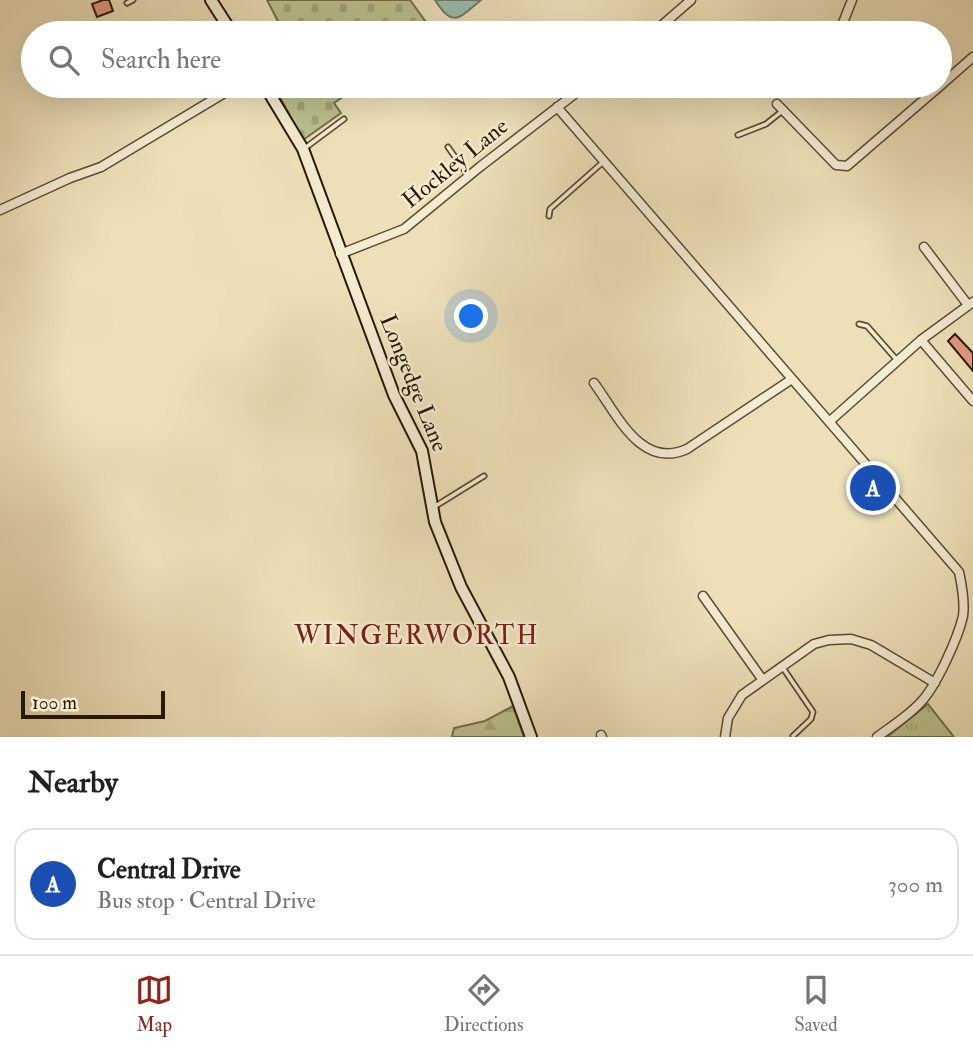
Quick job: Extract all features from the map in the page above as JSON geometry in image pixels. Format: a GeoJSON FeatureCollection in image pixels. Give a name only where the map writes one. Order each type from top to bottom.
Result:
{"type":"FeatureCollection","features":[{"type":"Feature","properties":{"kind":"street"},"geometry":{"type":"LineString","coordinates":[[211,0],[224,21]]}},
{"type":"Feature","properties":{"kind":"street"},"geometry":{"type":"LineString","coordinates":[[667,21],[691,0]]}},
{"type":"Feature","properties":{"kind":"street"},"geometry":{"type":"LineString","coordinates":[[844,21],[852,0]]}},
{"type":"Feature","properties":{"kind":"street"},"geometry":{"type":"LineString","coordinates":[[952,75],[973,57]]}},
{"type":"Feature","properties":{"kind":"street"},"geometry":{"type":"LineString","coordinates":[[0,210],[101,167],[216,98]]}},
{"type":"Feature","properties":{"kind":"street","name":"Longedge Lane"},"geometry":{"type":"LineString","coordinates":[[272,98],[303,149],[394,395],[422,451],[435,522],[461,587],[509,677],[531,737]]}},
{"type":"Feature","properties":{"kind":"street","name":"Hockley Lane"},"geometry":{"type":"LineString","coordinates":[[341,254],[404,229],[568,98]]}},
{"type":"Feature","properties":{"kind":"street"},"geometry":{"type":"LineString","coordinates":[[780,108],[836,165],[847,166],[926,98]]}},
{"type":"Feature","properties":{"kind":"street"},"geometry":{"type":"LineString","coordinates":[[556,107],[959,572],[963,614],[955,640],[935,683],[922,702],[877,737]]}},
{"type":"Feature","properties":{"kind":"street"},"geometry":{"type":"LineString","coordinates":[[830,421],[921,340],[970,303],[924,247]]}},
{"type":"Feature","properties":{"kind":"street"},"geometry":{"type":"LineString","coordinates":[[921,340],[973,401]]}},
{"type":"Feature","properties":{"kind":"street"},"geometry":{"type":"LineString","coordinates":[[594,383],[641,446],[664,454],[687,449],[792,379]]}},
{"type":"Feature","properties":{"kind":"street"},"geometry":{"type":"LineString","coordinates":[[961,583],[973,591]]}},
{"type":"Feature","properties":{"kind":"street"},"geometry":{"type":"LineString","coordinates":[[703,596],[762,679]]}},
{"type":"Feature","properties":{"kind":"street"},"geometry":{"type":"LineString","coordinates":[[963,614],[973,617]]}},
{"type":"Feature","properties":{"kind":"street"},"geometry":{"type":"LineString","coordinates":[[725,737],[728,718],[742,695],[814,644],[829,640],[851,639],[871,645],[935,683]]}},
{"type":"Feature","properties":{"kind":"lane"},"geometry":{"type":"LineString","coordinates":[[127,3],[133,0]]}},
{"type":"Feature","properties":{"kind":"lane"},"geometry":{"type":"LineString","coordinates":[[738,135],[766,124],[780,108]]}},
{"type":"Feature","properties":{"kind":"lane"},"geometry":{"type":"LineString","coordinates":[[303,149],[345,119]]}},
{"type":"Feature","properties":{"kind":"lane"},"geometry":{"type":"LineString","coordinates":[[448,146],[468,176]]}},
{"type":"Feature","properties":{"kind":"lane"},"geometry":{"type":"LineString","coordinates":[[549,216],[550,209],[604,162]]}},
{"type":"Feature","properties":{"kind":"lane"},"geometry":{"type":"LineString","coordinates":[[859,324],[867,326],[898,360]]}},
{"type":"Feature","properties":{"kind":"lane"},"geometry":{"type":"LineString","coordinates":[[432,508],[484,476]]}},
{"type":"Feature","properties":{"kind":"lane"},"geometry":{"type":"LineString","coordinates":[[781,666],[813,712],[811,719],[793,736]]}},
{"type":"Feature","properties":{"kind":"green space"},"geometry":{"type":"Polygon","coordinates":[[[267,0],[410,0],[425,21],[278,21],[267,0]]]}},
{"type":"Feature","properties":{"kind":"green space"},"geometry":{"type":"Polygon","coordinates":[[[280,98],[341,98],[334,103],[341,113],[303,140],[280,98]]]}},
{"type":"Feature","properties":{"kind":"green space"},"geometry":{"type":"Polygon","coordinates":[[[928,704],[954,737],[887,737],[928,704]]]}},
{"type":"Feature","properties":{"kind":"green space"},"geometry":{"type":"Polygon","coordinates":[[[513,706],[524,737],[452,737],[454,728],[485,721],[513,706]]]}},
{"type":"Feature","properties":{"kind":"shaded area"},"geometry":{"type":"Polygon","coordinates":[[[435,0],[481,0],[456,18],[447,15],[435,0]]]}},
{"type":"Feature","properties":{"kind":"building"},"geometry":{"type":"Polygon","coordinates":[[[109,0],[113,11],[97,17],[92,4],[109,0]]]}},
{"type":"Feature","properties":{"kind":"building"},"geometry":{"type":"Polygon","coordinates":[[[955,334],[973,353],[973,371],[948,341],[955,334]]]}},
{"type":"Feature","properties":{"kind":"place","name":"Central Drive"},"geometry":{"type":"Point","coordinates":[873,488]}},
{"type":"Feature","properties":{"kind":"district","name":"WINGERWORTH"},"geometry":{"type":"Point","coordinates":[417,636]}}]}
